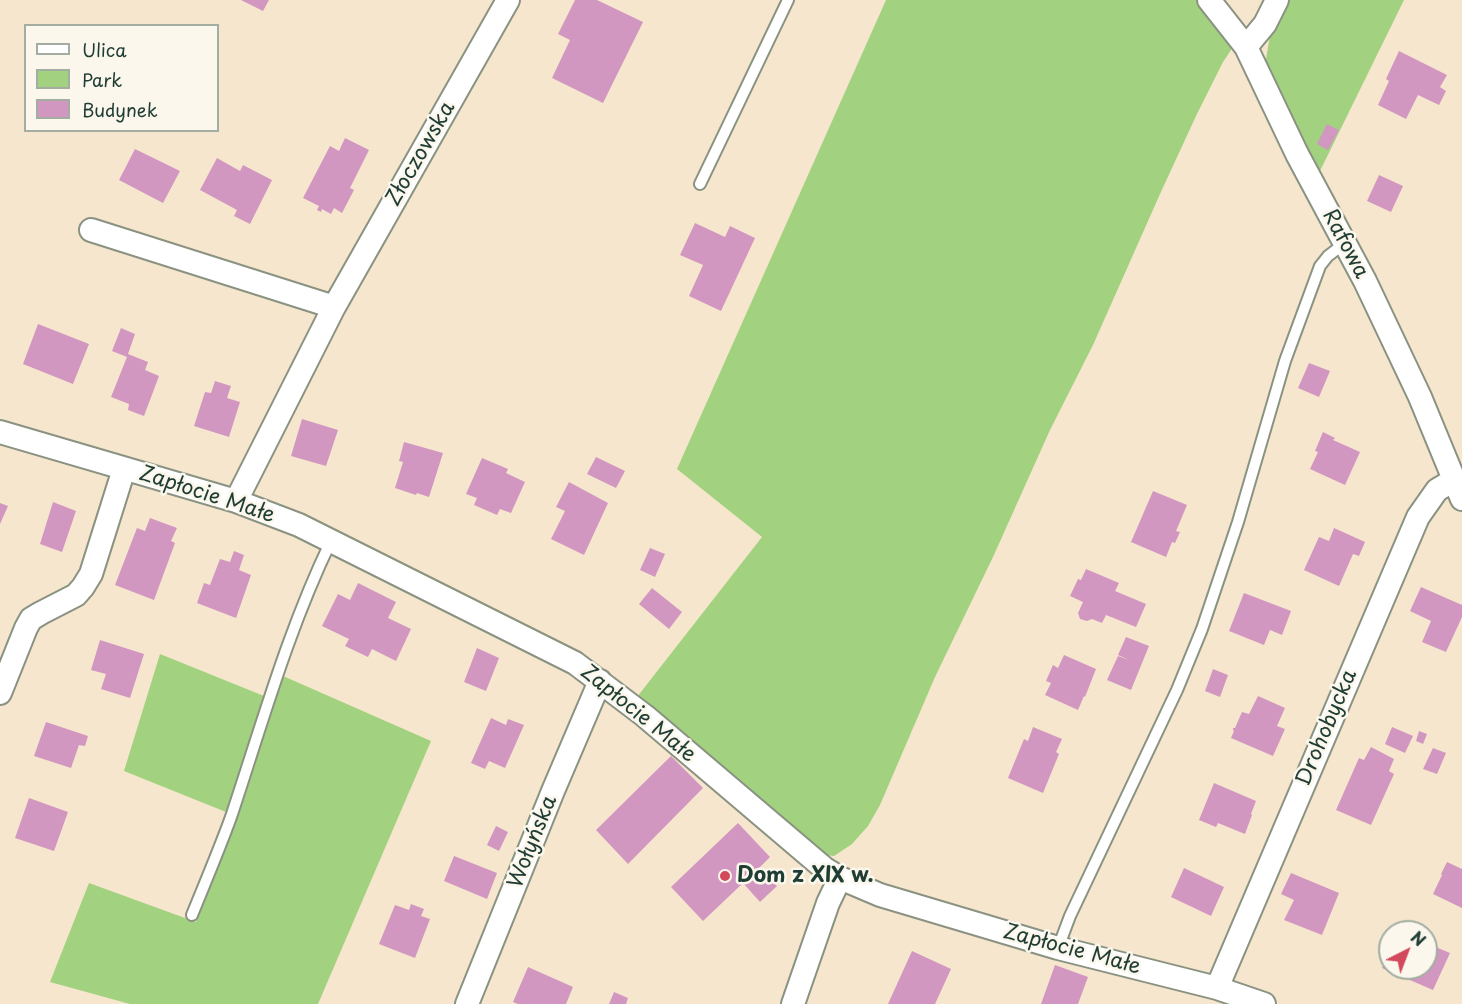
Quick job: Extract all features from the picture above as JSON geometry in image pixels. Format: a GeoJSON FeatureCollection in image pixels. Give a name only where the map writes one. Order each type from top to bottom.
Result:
{"type":"FeatureCollection","features":[{"type":"Feature","properties":{"kind":"street","name":"Złoczowska"},"geometry":{"type":"LineString","coordinates":[[236,501],[334,307],[508,0]]}},
{"type":"Feature","properties":{"kind":"street","name":"Rafowa"},"geometry":{"type":"LineString","coordinates":[[1209,0],[1246,47],[1297,154],[1388,326],[1458,490]]}},
{"type":"Feature","properties":{"kind":"street"},"geometry":{"type":"LineString","coordinates":[[1246,47],[1265,24],[1277,0]]}},
{"type":"Feature","properties":{"kind":"street"},"geometry":{"type":"LineString","coordinates":[[91,230],[334,307]]}},
{"type":"Feature","properties":{"kind":"street","name":"Zapłocie Małe"},"geometry":{"type":"LineString","coordinates":[[0,432],[236,501],[299,525],[575,663],[645,716],[825,869],[840,878],[880,895],[1058,948],[1217,988],[1264,1004]]}},
{"type":"Feature","properties":{"kind":"street"},"geometry":{"type":"LineString","coordinates":[[0,693],[31,619],[76,595],[90,574],[124,469]]}},
{"type":"Feature","properties":{"kind":"street","name":"Drohobycka"},"geometry":{"type":"LineString","coordinates":[[1217,988],[1418,517],[1437,490],[1458,490]]}},
{"type":"Feature","properties":{"kind":"street","name":"Wołyńska"},"geometry":{"type":"LineString","coordinates":[[467,1004],[600,681]]}},
{"type":"Feature","properties":{"kind":"street"},"geometry":{"type":"LineString","coordinates":[[794,1004],[828,903],[840,878]]}},
{"type":"Feature","properties":{"kind":"lane"},"geometry":{"type":"LineString","coordinates":[[700,184],[788,0]]}},
{"type":"Feature","properties":{"kind":"lane"},"geometry":{"type":"LineString","coordinates":[[1058,948],[1070,916],[1191,658],[1238,522],[1285,361],[1320,266],[1328,256],[1345,243]]}},
{"type":"Feature","properties":{"kind":"lane"},"geometry":{"type":"LineString","coordinates":[[192,915],[230,821],[286,649],[312,579],[331,541]]}},
{"type":"Feature","properties":{"kind":"green space"},"geometry":{"type":"Polygon","coordinates":[[[886,0],[1200,0],[1232,43],[1231,50],[1196,116],[1160,194],[1093,345],[1050,430],[993,557],[935,677],[880,805],[868,826],[852,844],[834,856],[825,855],[637,697],[762,537],[677,469],[886,0]]]}},
{"type":"Feature","properties":{"kind":"green space"},"geometry":{"type":"Polygon","coordinates":[[[1287,0],[1404,0],[1318,175],[1265,65],[1270,35],[1287,0]]]}},
{"type":"Feature","properties":{"kind":"green space"},"geometry":{"type":"Polygon","coordinates":[[[160,654],[264,696],[226,812],[124,771],[160,654]]]}},
{"type":"Feature","properties":{"kind":"green space"},"geometry":{"type":"Polygon","coordinates":[[[283,676],[431,741],[318,1004],[130,1004],[50,982],[89,883],[196,922],[234,823],[283,676]]]}},
{"type":"Feature","properties":{"kind":"building"},"geometry":{"type":"Polygon","coordinates":[[[241,0],[269,0],[263,11],[241,0]]]}},
{"type":"Feature","properties":{"kind":"building"},"geometry":{"type":"Polygon","coordinates":[[[575,0],[597,0],[643,22],[603,103],[552,78],[570,40],[558,34],[575,0]]]}},
{"type":"Feature","properties":{"kind":"building"},"geometry":{"type":"Polygon","coordinates":[[[1399,51],[1447,75],[1440,87],[1446,91],[1439,105],[1418,95],[1406,119],[1378,105],[1389,81],[1386,79],[1399,51]]]}},
{"type":"Feature","properties":{"kind":"building"},"geometry":{"type":"Polygon","coordinates":[[[1327,124],[1339,130],[1328,150],[1317,144],[1327,124]]]}},
{"type":"Feature","properties":{"kind":"building"},"geometry":{"type":"Polygon","coordinates":[[[345,138],[369,150],[350,188],[354,190],[342,213],[334,208],[331,214],[322,209],[321,212],[317,210],[319,206],[303,198],[330,146],[339,151],[345,138]]]}},
{"type":"Feature","properties":{"kind":"building"},"geometry":{"type":"Polygon","coordinates":[[[135,149],[180,171],[163,203],[119,180],[135,149]]]}},
{"type":"Feature","properties":{"kind":"building"},"geometry":{"type":"Polygon","coordinates":[[[217,158],[240,171],[243,165],[272,180],[250,224],[234,216],[237,210],[200,190],[217,158]]]}},
{"type":"Feature","properties":{"kind":"building"},"geometry":{"type":"Polygon","coordinates":[[[1379,175],[1403,186],[1391,212],[1367,201],[1379,175]]]}},
{"type":"Feature","properties":{"kind":"building"},"geometry":{"type":"Polygon","coordinates":[[[695,223],[725,237],[730,226],[755,238],[721,311],[689,296],[703,265],[680,255],[695,223]]]}},
{"type":"Feature","properties":{"kind":"building"},"geometry":{"type":"Polygon","coordinates":[[[38,324],[89,344],[73,384],[23,364],[38,324]]]}},
{"type":"Feature","properties":{"kind":"building"},"geometry":{"type":"Polygon","coordinates":[[[121,328],[135,334],[128,354],[148,362],[145,370],[159,376],[144,416],[128,410],[129,404],[111,397],[127,357],[112,351],[121,328]]]}},
{"type":"Feature","properties":{"kind":"building"},"geometry":{"type":"Polygon","coordinates":[[[1309,363],[1330,371],[1319,397],[1298,388],[1309,363]]]}},
{"type":"Feature","properties":{"kind":"building"},"geometry":{"type":"Polygon","coordinates":[[[215,381],[231,386],[227,398],[240,402],[229,437],[194,426],[205,392],[211,393],[215,381]]]}},
{"type":"Feature","properties":{"kind":"building"},"geometry":{"type":"Polygon","coordinates":[[[302,419],[338,430],[326,466],[291,456],[302,419]]]}},
{"type":"Feature","properties":{"kind":"building"},"geometry":{"type":"Polygon","coordinates":[[[1323,432],[1335,438],[1333,440],[1360,452],[1345,485],[1310,469],[1318,452],[1315,451],[1323,432]]]}},
{"type":"Feature","properties":{"kind":"building"},"geometry":{"type":"Polygon","coordinates":[[[404,442],[443,453],[429,497],[395,488],[403,462],[399,461],[404,442]]]}},
{"type":"Feature","properties":{"kind":"building"},"geometry":{"type":"Polygon","coordinates":[[[596,457],[625,471],[616,488],[587,474],[596,457]]]}},
{"type":"Feature","properties":{"kind":"building"},"geometry":{"type":"Polygon","coordinates":[[[482,458],[508,469],[506,473],[525,482],[511,513],[500,509],[497,515],[474,505],[477,498],[466,494],[482,458]]]}},
{"type":"Feature","properties":{"kind":"building"},"geometry":{"type":"Polygon","coordinates":[[[569,482],[608,503],[584,555],[551,539],[565,511],[556,507],[569,482]]]}},
{"type":"Feature","properties":{"kind":"building"},"geometry":{"type":"Polygon","coordinates":[[[1153,491],[1187,505],[1176,531],[1180,532],[1175,543],[1172,542],[1166,557],[1131,542],[1153,491]]]}},
{"type":"Feature","properties":{"kind":"building"},"geometry":{"type":"Polygon","coordinates":[[[53,502],[76,511],[62,552],[40,544],[53,502]]]}},
{"type":"Feature","properties":{"kind":"building"},"geometry":{"type":"Polygon","coordinates":[[[0,503],[8,506],[0,524],[0,503]]]}},
{"type":"Feature","properties":{"kind":"building"},"geometry":{"type":"Polygon","coordinates":[[[150,518],[177,528],[171,541],[175,543],[154,600],[115,585],[137,528],[145,531],[150,518]]]}},
{"type":"Feature","properties":{"kind":"building"},"geometry":{"type":"Polygon","coordinates":[[[1334,528],[1365,542],[1359,556],[1353,554],[1339,586],[1304,570],[1319,537],[1329,541],[1334,528]]]}},
{"type":"Feature","properties":{"kind":"building"},"geometry":{"type":"Polygon","coordinates":[[[650,548],[665,554],[655,577],[640,570],[650,548]]]}},
{"type":"Feature","properties":{"kind":"building"},"geometry":{"type":"Polygon","coordinates":[[[234,551],[244,555],[239,570],[251,575],[236,618],[197,603],[204,583],[210,585],[220,559],[230,562],[234,551]]]}},
{"type":"Feature","properties":{"kind":"building"},"geometry":{"type":"Polygon","coordinates":[[[1086,569],[1119,583],[1115,591],[1146,604],[1136,627],[1106,615],[1102,623],[1092,619],[1087,621],[1080,619],[1078,613],[1083,602],[1070,596],[1086,569]]]}},
{"type":"Feature","properties":{"kind":"building"},"geometry":{"type":"Polygon","coordinates":[[[358,583],[396,602],[388,618],[411,629],[396,661],[372,649],[368,657],[345,646],[349,639],[322,626],[338,594],[350,600],[358,583]]]}},
{"type":"Feature","properties":{"kind":"building"},"geometry":{"type":"Polygon","coordinates":[[[1421,587],[1462,605],[1462,617],[1446,652],[1422,642],[1431,621],[1410,611],[1421,587]]]}},
{"type":"Feature","properties":{"kind":"building"},"geometry":{"type":"Polygon","coordinates":[[[652,588],[682,612],[669,629],[639,604],[652,588]]]}},
{"type":"Feature","properties":{"kind":"building"},"geometry":{"type":"Polygon","coordinates":[[[1244,593],[1291,611],[1282,635],[1270,630],[1264,645],[1229,631],[1244,593]]]}},
{"type":"Feature","properties":{"kind":"building"},"geometry":{"type":"Polygon","coordinates":[[[1126,637],[1149,646],[1131,690],[1107,680],[1118,656],[1129,660],[1118,655],[1126,637]]]}},
{"type":"Feature","properties":{"kind":"building"},"geometry":{"type":"Polygon","coordinates":[[[100,640],[144,654],[130,698],[101,689],[106,674],[91,670],[100,640]]]}},
{"type":"Feature","properties":{"kind":"building"},"geometry":{"type":"Polygon","coordinates":[[[477,648],[499,658],[486,691],[464,682],[477,648]]]}},
{"type":"Feature","properties":{"kind":"building"},"geometry":{"type":"Polygon","coordinates":[[[1064,655],[1096,669],[1078,710],[1045,695],[1051,683],[1046,681],[1053,665],[1058,668],[1064,655]]]}},
{"type":"Feature","properties":{"kind":"building"},"geometry":{"type":"Polygon","coordinates":[[[1213,669],[1228,675],[1220,697],[1205,691],[1213,669]]]}},
{"type":"Feature","properties":{"kind":"building"},"geometry":{"type":"Polygon","coordinates":[[[1258,696],[1285,708],[1277,726],[1285,729],[1273,756],[1231,738],[1233,728],[1242,712],[1249,714],[1258,696]]]}},
{"type":"Feature","properties":{"kind":"building"},"geometry":{"type":"Polygon","coordinates":[[[491,718],[506,725],[508,719],[524,725],[505,768],[489,761],[485,769],[471,763],[491,718]]]}},
{"type":"Feature","properties":{"kind":"building"},"geometry":{"type":"Polygon","coordinates":[[[46,722],[88,736],[85,746],[79,745],[71,768],[34,756],[46,722]]]}},
{"type":"Feature","properties":{"kind":"building"},"geometry":{"type":"Polygon","coordinates":[[[1033,727],[1062,739],[1056,752],[1059,754],[1043,793],[1008,778],[1024,739],[1028,741],[1033,727]]]}},
{"type":"Feature","properties":{"kind":"building"},"geometry":{"type":"Polygon","coordinates":[[[1392,727],[1413,736],[1405,753],[1385,744],[1392,727]]]}},
{"type":"Feature","properties":{"kind":"building"},"geometry":{"type":"Polygon","coordinates":[[[1419,731],[1427,734],[1423,744],[1416,741],[1419,731]]]}},
{"type":"Feature","properties":{"kind":"building"},"geometry":{"type":"Polygon","coordinates":[[[1371,747],[1394,759],[1389,771],[1394,774],[1371,825],[1336,810],[1359,758],[1364,760],[1371,747]]]}},
{"type":"Feature","properties":{"kind":"building"},"geometry":{"type":"Polygon","coordinates":[[[1433,748],[1446,753],[1437,774],[1423,769],[1433,748]]]}},
{"type":"Feature","properties":{"kind":"building"},"geometry":{"type":"Polygon","coordinates":[[[671,756],[703,788],[628,864],[596,830],[671,756]]]}},
{"type":"Feature","properties":{"kind":"building"},"geometry":{"type":"Polygon","coordinates":[[[1214,783],[1256,801],[1245,834],[1218,823],[1216,827],[1199,820],[1214,783]]]}},
{"type":"Feature","properties":{"kind":"building"},"geometry":{"type":"Polygon","coordinates":[[[29,798],[68,812],[54,851],[15,838],[29,798]]]}},
{"type":"Feature","properties":{"kind":"building","name":"Dom z XIX w."},"geometry":{"type":"Polygon","coordinates":[[[738,823],[770,857],[759,868],[777,886],[760,902],[743,883],[703,921],[671,887],[738,823]]]}},
{"type":"Feature","properties":{"kind":"building"},"geometry":{"type":"Polygon","coordinates":[[[496,826],[508,832],[499,851],[487,845],[496,826]]]}},
{"type":"Feature","properties":{"kind":"building"},"geometry":{"type":"Polygon","coordinates":[[[454,856],[497,873],[487,899],[444,881],[454,856]]]}},
{"type":"Feature","properties":{"kind":"building"},"geometry":{"type":"Polygon","coordinates":[[[1447,862],[1462,869],[1462,908],[1433,894],[1447,862]]]}},
{"type":"Feature","properties":{"kind":"building"},"geometry":{"type":"Polygon","coordinates":[[[1184,868],[1224,887],[1211,916],[1171,897],[1184,868]]]}},
{"type":"Feature","properties":{"kind":"building"},"geometry":{"type":"Polygon","coordinates":[[[1291,873],[1339,893],[1322,935],[1284,920],[1294,900],[1281,894],[1291,873]]]}},
{"type":"Feature","properties":{"kind":"building"},"geometry":{"type":"Polygon","coordinates":[[[411,904],[424,909],[421,916],[430,919],[415,958],[379,944],[395,905],[409,910],[411,904]]]}},
{"type":"Feature","properties":{"kind":"building"},"geometry":{"type":"Polygon","coordinates":[[[1438,948],[1450,953],[1438,979],[1438,948]]]}},
{"type":"Feature","properties":{"kind":"building"},"geometry":{"type":"Polygon","coordinates":[[[912,951],[951,969],[935,1004],[888,1004],[912,951]]]}},
{"type":"Feature","properties":{"kind":"building"},"geometry":{"type":"Polygon","coordinates":[[[1055,965],[1088,977],[1078,1004],[1041,1004],[1055,965]]]}},
{"type":"Feature","properties":{"kind":"building"},"geometry":{"type":"Polygon","coordinates":[[[528,967],[573,987],[566,1004],[518,1004],[513,1002],[528,967]]]}},
{"type":"Feature","properties":{"kind":"building"},"geometry":{"type":"Polygon","coordinates":[[[1410,980],[1438,980],[1433,990],[1410,980]]]}},
{"type":"Feature","properties":{"kind":"building"},"geometry":{"type":"Polygon","coordinates":[[[614,992],[628,998],[626,1004],[609,1004],[614,992]]]}},
{"type":"Feature","properties":{"kind":"place","name":"Dom z XIX w."},"geometry":{"type":"Point","coordinates":[725,876]}}]}
